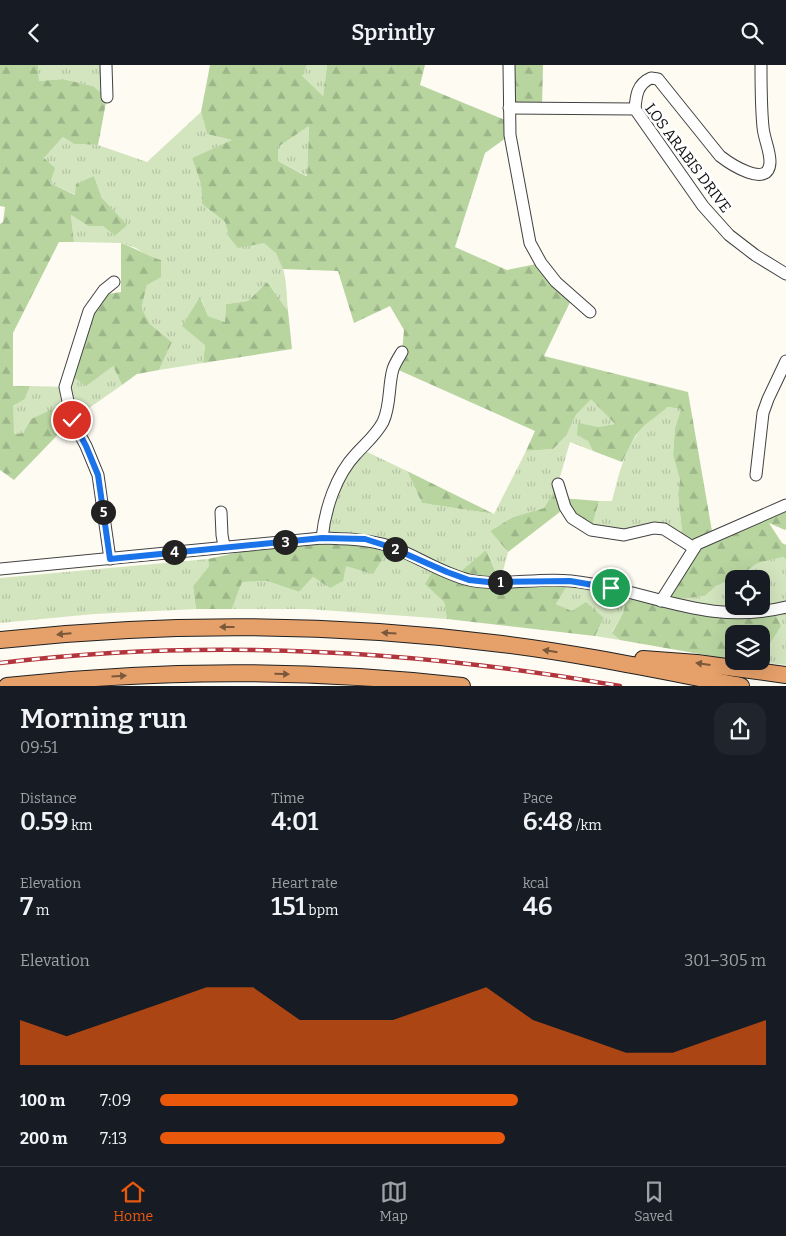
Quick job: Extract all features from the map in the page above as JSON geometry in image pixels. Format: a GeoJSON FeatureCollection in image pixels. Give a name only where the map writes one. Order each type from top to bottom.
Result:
{"type":"FeatureCollection","features":[{"type":"Feature","properties":{"kind":"highway"},"geometry":{"type":"LineString","coordinates":[[0,640],[74,633],[228,627],[309,628],[406,634],[534,649],[741,686]]}},
{"type":"Feature","properties":{"kind":"highway"},"geometry":{"type":"LineString","coordinates":[[598,659],[665,660],[786,675]]}},
{"type":"Feature","properties":{"kind":"highway"},"geometry":{"type":"LineString","coordinates":[[13,686],[116,677],[246,673],[343,676],[462,686]]}},
{"type":"Feature","properties":{"kind":"street"},"geometry":{"type":"LineString","coordinates":[[106,65],[107,97]]}},
{"type":"Feature","properties":{"kind":"street"},"geometry":{"type":"LineString","coordinates":[[509,65],[510,135],[530,243],[541,263],[556,281],[590,312]]}},
{"type":"Feature","properties":{"kind":"street"},"geometry":{"type":"LineString","coordinates":[[635,109],[640,85],[651,78],[658,79],[720,156],[751,174],[760,174],[767,170],[770,163],[763,129],[760,65]]}},
{"type":"Feature","properties":{"kind":"street","name":"LOS ARABIS DRIVE"},"geometry":{"type":"LineString","coordinates":[[509,108],[635,109],[703,206],[729,235],[755,255],[786,274]]}},
{"type":"Feature","properties":{"kind":"street"},"geometry":{"type":"LineString","coordinates":[[110,559],[98,475],[86,446],[72,420],[65,387],[89,311],[104,290],[114,282]]}},
{"type":"Feature","properties":{"kind":"street"},"geometry":{"type":"LineString","coordinates":[[322,538],[324,519],[341,475],[355,455],[372,439],[384,421],[394,368],[402,352]]}},
{"type":"Feature","properties":{"kind":"street"},"geometry":{"type":"LineString","coordinates":[[756,475],[763,413],[786,361]]}},
{"type":"Feature","properties":{"kind":"street"},"geometry":{"type":"LineString","coordinates":[[558,484],[565,507],[572,518],[591,530],[624,535],[654,528],[664,529],[694,548]]}},
{"type":"Feature","properties":{"kind":"street"},"geometry":{"type":"LineString","coordinates":[[661,601],[697,544],[786,505]]}},
{"type":"Feature","properties":{"kind":"street"},"geometry":{"type":"LineString","coordinates":[[221,512],[224,546]]}},
{"type":"Feature","properties":{"kind":"street"},"geometry":{"type":"LineString","coordinates":[[0,569],[224,546],[322,538],[365,539],[390,547],[469,580],[488,582],[570,581],[611,588],[696,610],[723,613],[748,613],[786,607]]}},
{"type":"Feature","properties":{"kind":"green space"},"geometry":{"type":"Polygon","coordinates":[[[0,65],[38,65],[39,81],[63,79],[93,86],[107,97],[98,145],[74,144],[63,137],[44,158],[55,168],[50,183],[75,195],[76,184],[94,176],[102,198],[127,225],[115,236],[103,226],[88,226],[71,215],[74,242],[59,242],[13,333],[13,386],[30,386],[25,399],[13,406],[14,434],[23,433],[31,419],[51,410],[72,420],[14,480],[0,470],[0,224],[3,222],[5,207],[0,206],[0,65]]]}},
{"type":"Feature","properties":{"kind":"green space"},"geometry":{"type":"Polygon","coordinates":[[[38,65],[106,65],[107,97],[93,86],[63,79],[39,81],[38,65]]]}},
{"type":"Feature","properties":{"kind":"green space"},"geometry":{"type":"Polygon","coordinates":[[[210,65],[307,65],[302,76],[323,96],[327,65],[425,65],[420,85],[510,122],[510,135],[485,153],[455,247],[507,270],[541,263],[573,296],[544,356],[688,392],[713,537],[786,505],[786,529],[769,523],[782,543],[786,545],[786,559],[783,557],[758,563],[748,570],[725,570],[725,582],[716,586],[705,596],[663,601],[696,610],[725,609],[725,615],[770,615],[770,608],[786,607],[786,616],[773,611],[781,626],[770,643],[770,625],[725,625],[725,658],[620,640],[612,633],[623,613],[628,593],[661,601],[690,554],[683,540],[678,494],[680,480],[673,455],[675,428],[681,409],[668,407],[645,425],[635,436],[622,462],[593,451],[588,441],[577,435],[578,423],[598,427],[615,424],[591,399],[576,415],[566,436],[553,449],[526,451],[535,431],[394,368],[402,352],[404,330],[390,306],[354,323],[338,271],[283,269],[276,253],[264,243],[238,248],[229,237],[225,222],[202,204],[201,184],[192,158],[232,140],[207,134],[201,112],[210,65]],[[309,126],[278,147],[278,161],[306,176],[309,126]]]}},
{"type":"Feature","properties":{"kind":"green space"},"geometry":{"type":"Polygon","coordinates":[[[307,65],[327,65],[323,96],[301,76],[307,65]]]}},
{"type":"Feature","properties":{"kind":"green space"},"geometry":{"type":"Polygon","coordinates":[[[509,65],[543,65],[542,108],[509,108],[509,65]]]}},
{"type":"Feature","properties":{"kind":"green space"},"geometry":{"type":"Polygon","coordinates":[[[201,112],[207,134],[233,140],[192,158],[201,184],[202,204],[225,222],[229,237],[264,243],[278,255],[286,283],[288,311],[267,282],[248,301],[226,304],[225,322],[208,316],[201,298],[205,345],[203,363],[159,370],[172,342],[150,324],[140,308],[147,285],[161,260],[147,256],[136,248],[121,243],[74,242],[71,215],[88,226],[103,226],[115,236],[126,225],[102,198],[94,176],[76,195],[50,183],[44,158],[63,137],[74,144],[98,145],[147,162],[201,112]]]}},
{"type":"Feature","properties":{"kind":"green space"},"geometry":{"type":"Polygon","coordinates":[[[309,126],[307,176],[278,161],[278,147],[309,126]]]}},
{"type":"Feature","properties":{"kind":"green space"},"geometry":{"type":"Polygon","coordinates":[[[121,243],[161,260],[161,277],[147,285],[141,308],[150,324],[172,342],[159,370],[137,374],[122,385],[113,366],[86,386],[68,373],[100,295],[121,292],[121,243]]]}},
{"type":"Feature","properties":{"kind":"green space"},"geometry":{"type":"Polygon","coordinates":[[[267,282],[288,311],[292,349],[203,363],[205,345],[182,326],[200,297],[208,316],[225,322],[226,304],[248,301],[267,282]]]}},
{"type":"Feature","properties":{"kind":"green space"},"geometry":{"type":"Polygon","coordinates":[[[113,366],[122,385],[72,420],[31,419],[23,433],[13,434],[13,406],[25,399],[30,386],[65,387],[68,373],[113,366]]]}},
{"type":"Feature","properties":{"kind":"green space"},"geometry":{"type":"Polygon","coordinates":[[[591,398],[615,424],[598,427],[588,441],[593,451],[570,442],[558,484],[544,508],[513,517],[490,531],[508,552],[500,582],[486,550],[456,575],[428,586],[444,602],[447,619],[307,609],[232,609],[242,582],[267,581],[299,592],[313,577],[330,588],[322,538],[324,518],[361,449],[407,471],[422,503],[494,514],[526,451],[553,449],[566,436],[576,415],[591,398]]]}},
{"type":"Feature","properties":{"kind":"green space"},"geometry":{"type":"Polygon","coordinates":[[[668,407],[681,409],[675,428],[673,455],[680,480],[678,494],[683,540],[674,534],[591,530],[599,501],[612,501],[623,462],[637,434],[653,418],[668,407]]]}},
{"type":"Feature","properties":{"kind":"green space"},"geometry":{"type":"Polygon","coordinates":[[[407,471],[494,514],[422,503],[407,471]]]}},
{"type":"Feature","properties":{"kind":"green space"},"geometry":{"type":"Polygon","coordinates":[[[558,484],[561,498],[599,501],[591,530],[565,508],[508,552],[490,531],[513,517],[544,508],[558,484]]]}},
{"type":"Feature","properties":{"kind":"green space"},"geometry":{"type":"Polygon","coordinates":[[[286,542],[390,547],[373,574],[346,566],[343,581],[330,588],[313,577],[299,592],[267,581],[242,582],[232,609],[196,609],[193,586],[209,566],[208,559],[286,542]]]}},
{"type":"Feature","properties":{"kind":"green space"},"geometry":{"type":"Polygon","coordinates":[[[486,550],[500,582],[570,581],[556,604],[572,611],[586,602],[604,618],[595,636],[447,619],[444,602],[425,584],[435,567],[456,575],[486,550]]]}},
{"type":"Feature","properties":{"kind":"green space"},"geometry":{"type":"Polygon","coordinates":[[[783,557],[786,559],[786,607],[773,610],[786,616],[786,665],[770,663],[770,625],[755,625],[749,615],[770,615],[770,570],[748,570],[758,563],[783,557]]]}},
{"type":"Feature","properties":{"kind":"green space"},"geometry":{"type":"Polygon","coordinates":[[[208,559],[209,566],[193,586],[196,609],[94,614],[0,623],[0,578],[208,559]]]}},
{"type":"Feature","properties":{"kind":"green space"},"geometry":{"type":"Polygon","coordinates":[[[570,581],[628,593],[623,613],[612,632],[620,640],[595,636],[604,618],[572,611],[556,604],[570,581]]]}},
{"type":"Feature","properties":{"kind":"green space"},"geometry":{"type":"Polygon","coordinates":[[[725,582],[725,611],[661,601],[705,596],[716,586],[725,582]]]}},
{"type":"Feature","properties":{"kind":"railway"},"geometry":{"type":"LineString","coordinates":[[0,663],[77,655],[155,651],[311,652],[388,656],[466,664],[620,686]]}},
{"type":"Feature","properties":{"kind":"route"},"geometry":{"type":"LineString","coordinates":[[72,420],[86,446],[98,475],[110,559],[224,546],[322,538],[365,539],[390,547],[469,580],[488,582],[570,581],[611,588]]}}]}
